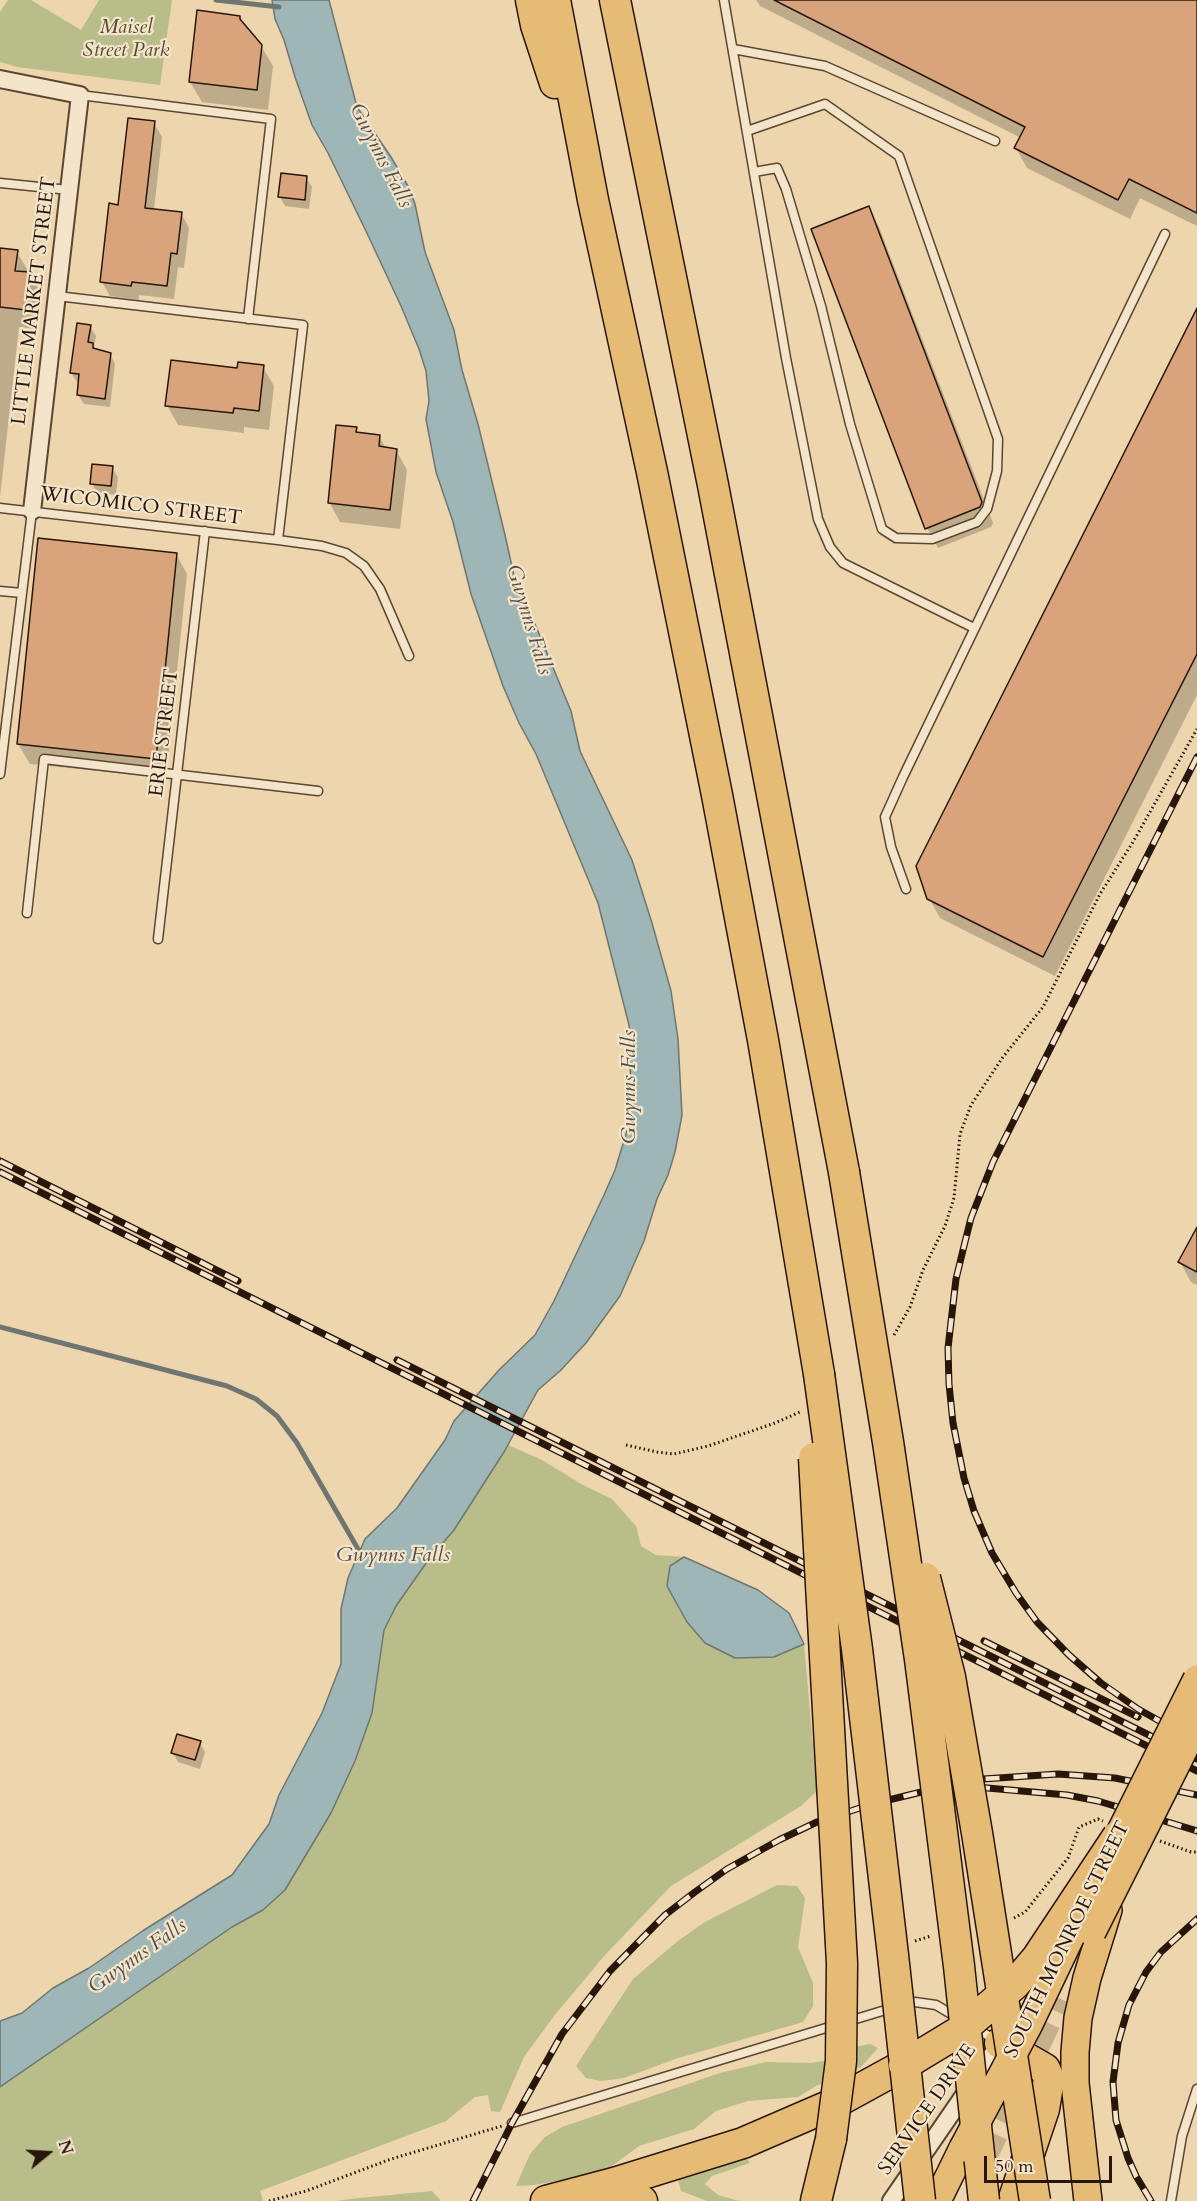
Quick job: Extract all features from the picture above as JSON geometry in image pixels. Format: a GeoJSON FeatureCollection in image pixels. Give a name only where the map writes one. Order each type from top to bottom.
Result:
{"type":"FeatureCollection","features":[{"type":"Feature","properties":{"kind":"highway"},"geometry":{"type":"LineString","coordinates":[[531,0],[536,25],[593,200]]}},
{"type":"Feature","properties":{"kind":"highway"},"geometry":{"type":"LineString","coordinates":[[555,0],[593,200],[652,472],[717,795],[763,1040],[819,1374],[858,1660],[920,2201]]}},
{"type":"Feature","properties":{"kind":"highway"},"geometry":{"type":"LineString","coordinates":[[615,0],[713,485],[844,1172],[888,1442],[940,1809],[984,2201]]}},
{"type":"Feature","properties":{"kind":"highway"},"geometry":{"type":"LineString","coordinates":[[816,2201],[831,2139],[836,2106],[843,2012],[836,1829],[814,1470],[819,1374]]}},
{"type":"Feature","properties":{"kind":"highway"},"geometry":{"type":"LineString","coordinates":[[888,1442],[950,1677],[998,1960],[1035,2201]]}},
{"type":"Feature","properties":{"kind":"highway"},"geometry":{"type":"LineString","coordinates":[[546,2201],[637,2176],[742,2143],[831,2105],[960,2031],[1014,1984],[1037,1958],[1118,1836]]}},
{"type":"Feature","properties":{"kind":"highway"},"geometry":{"type":"LineString","coordinates":[[1000,2043],[1045,2069],[1049,2079],[1044,2109],[1013,2201]]}},
{"type":"Feature","properties":{"kind":"highway"},"geometry":{"type":"LineString","coordinates":[[574,2201],[621,2199],[642,2201]]}},
{"type":"Feature","properties":{"kind":"main road","name":"SOUTH MONROE STREET"},"geometry":{"type":"LineString","coordinates":[[937,2201],[973,2153],[1028,2026],[1118,1836],[1197,1679]]}},
{"type":"Feature","properties":{"kind":"main road","name":"SOUTH MONROE STREET"},"geometry":{"type":"LineString","coordinates":[[1059,1998],[1197,1723]]}},
{"type":"Feature","properties":{"kind":"main road"},"geometry":{"type":"LineString","coordinates":[[1088,2201],[1075,2083],[1078,2018],[1090,1967],[1118,1879]]}},
{"type":"Feature","properties":{"kind":"main road","name":"SOUTH MONROE STREET"},"geometry":{"type":"LineString","coordinates":[[967,2201],[973,2153]]}},
{"type":"Feature","properties":{"kind":"street"},"geometry":{"type":"LineString","coordinates":[[0,79],[80,95]]}},
{"type":"Feature","properties":{"kind":"street","name":"LITTLE MARKET STREET"},"geometry":{"type":"LineString","coordinates":[[32,511],[80,95]]}},
{"type":"Feature","properties":{"kind":"street","name":"SERVICE DRIVE"},"geometry":{"type":"LineString","coordinates":[[891,2201],[1000,2043]]}},
{"type":"Feature","properties":{"kind":"lane"},"geometry":{"type":"LineString","coordinates":[[724,0],[786,358],[818,519],[830,547],[843,563],[974,628]]}},
{"type":"Feature","properties":{"kind":"lane"},"geometry":{"type":"LineString","coordinates":[[733,49],[825,66],[995,141]]}},
{"type":"Feature","properties":{"kind":"lane"},"geometry":{"type":"LineString","coordinates":[[80,95],[271,119],[248,319]]}},
{"type":"Feature","properties":{"kind":"lane"},"geometry":{"type":"LineString","coordinates":[[747,131],[825,104],[899,156],[998,439],[997,471],[987,509],[977,522],[932,539],[896,538],[882,529],[850,424],[821,306],[786,189],[777,168],[754,172]]}},
{"type":"Feature","properties":{"kind":"lane"},"geometry":{"type":"LineString","coordinates":[[0,183],[69,190]]}},
{"type":"Feature","properties":{"kind":"lane"},"geometry":{"type":"LineString","coordinates":[[906,889],[891,847],[885,817],[1165,234]]}},
{"type":"Feature","properties":{"kind":"lane"},"geometry":{"type":"LineString","coordinates":[[57,296],[303,325],[278,540]]}},
{"type":"Feature","properties":{"kind":"lane","name":"WICOMICO STREET"},"geometry":{"type":"LineString","coordinates":[[0,508],[278,540],[322,546],[346,553],[364,566],[380,589],[409,656]]}},
{"type":"Feature","properties":{"kind":"lane"},"geometry":{"type":"LineString","coordinates":[[0,774],[32,511]]}},
{"type":"Feature","properties":{"kind":"lane","name":"ERIE STREET"},"geometry":{"type":"LineString","coordinates":[[159,939],[205,531]]}},
{"type":"Feature","properties":{"kind":"lane"},"geometry":{"type":"LineString","coordinates":[[0,591],[22,593]]}},
{"type":"Feature","properties":{"kind":"lane"},"geometry":{"type":"LineString","coordinates":[[27,913],[44,759],[318,791]]}},
{"type":"Feature","properties":{"kind":"lane"},"geometry":{"type":"LineString","coordinates":[[512,2123],[915,2002],[936,2005],[1000,2043]]}},
{"type":"Feature","properties":{"kind":"lane"},"geometry":{"type":"LineString","coordinates":[[1172,2201],[1182,2136],[1197,2089]]}},
{"type":"Feature","properties":{"kind":"path"},"geometry":{"type":"LineString","coordinates":[[890,1342],[910,1307],[924,1270],[945,1226],[954,1198],[960,1134],[971,1105],[1042,1007],[1100,894],[1197,729]]}},
{"type":"Feature","properties":{"kind":"path"},"geometry":{"type":"LineString","coordinates":[[626,1445],[674,1454],[708,1446],[764,1427],[807,1409]]}},
{"type":"Feature","properties":{"kind":"path"},"geometry":{"type":"LineString","coordinates":[[269,2201],[306,2191],[391,2159],[512,2123]]}},
{"type":"Feature","properties":{"kind":"green space","name":"Maisel Street Park"},"geometry":{"type":"Polygon","coordinates":[[[8,0],[31,0],[81,30],[99,0],[172,0],[160,85],[17,67],[0,62],[0,12],[8,0]]]}},
{"type":"Feature","properties":{"kind":"green space"},"geometry":{"type":"Polygon","coordinates":[[[508,1445],[542,1460],[581,1484],[612,1499],[636,1526],[641,1546],[656,1555],[684,1557],[670,1566],[705,1643],[735,1658],[774,1657],[804,1644],[817,1791],[801,1806],[671,1886],[605,1955],[554,2016],[524,2057],[500,2112],[491,2111],[488,2095],[475,2097],[446,2121],[260,2191],[263,2201],[0,2201],[0,2087],[232,1927],[263,1911],[285,1890],[331,1813],[355,1761],[372,1713],[384,1630],[396,1606],[429,1559],[454,1530],[508,1445]]]}},
{"type":"Feature","properties":{"kind":"green space"},"geometry":{"type":"Polygon","coordinates":[[[777,1885],[797,1886],[805,1898],[798,1947],[813,1983],[813,2006],[803,2022],[675,2059],[624,2078],[601,2081],[586,2078],[576,2066],[633,1979],[679,1940],[705,1922],[777,1885]]]}},
{"type":"Feature","properties":{"kind":"green space"},"geometry":{"type":"Polygon","coordinates":[[[870,2044],[878,2048],[861,2067],[816,2086],[798,2097],[748,2101],[716,2111],[694,2129],[639,2146],[604,2172],[535,2185],[516,2186],[530,2154],[545,2137],[562,2127],[720,2073],[766,2062],[823,2061],[855,2047],[870,2044]]]}},
{"type":"Feature","properties":{"kind":"green space"},"geometry":{"type":"Polygon","coordinates":[[[745,2156],[750,2163],[712,2176],[705,2184],[718,2195],[739,2201],[707,2201],[681,2191],[678,2180],[745,2156]]]}},
{"type":"Feature","properties":{"kind":"green space"},"geometry":{"type":"Polygon","coordinates":[[[432,2191],[441,2201],[337,2201],[349,2199],[432,2191]]]}},
{"type":"Feature","properties":{"kind":"water","name":"Gwynns Falls"},"geometry":{"type":"Polygon","coordinates":[[[272,0],[329,0],[357,107],[391,157],[409,188],[415,204],[425,252],[454,330],[517,589],[535,624],[571,711],[580,751],[632,860],[652,923],[671,991],[678,1039],[682,1115],[668,1175],[657,1199],[644,1241],[620,1296],[586,1343],[560,1371],[538,1390],[504,1452],[454,1530],[429,1559],[396,1606],[384,1630],[372,1713],[355,1761],[331,1813],[285,1890],[263,1910],[232,1927],[0,2087],[0,2021],[22,2013],[53,1988],[89,1968],[144,1930],[232,1875],[269,1824],[279,1795],[322,1713],[341,1664],[341,1609],[348,1578],[365,1539],[397,1508],[445,1440],[454,1421],[499,1370],[535,1335],[554,1301],[604,1195],[615,1170],[629,1124],[631,1096],[629,1025],[598,903],[536,754],[503,686],[471,594],[453,522],[436,472],[426,419],[429,401],[426,371],[419,349],[365,229],[312,125],[275,19],[272,0]]]}},
{"type":"Feature","properties":{"kind":"water"},"geometry":{"type":"Polygon","coordinates":[[[684,1557],[758,1590],[789,1613],[804,1644],[774,1657],[735,1658],[705,1643],[687,1622],[667,1586],[670,1566],[684,1557]]]}},
{"type":"Feature","properties":{"kind":"building"},"geometry":{"type":"Polygon","coordinates":[[[774,0],[1197,0],[1197,213],[1129,179],[1118,200],[1014,148],[1025,127],[774,0]]]}},
{"type":"Feature","properties":{"kind":"building"},"geometry":{"type":"Polygon","coordinates":[[[197,10],[240,16],[240,19],[262,45],[257,90],[189,82],[197,10]]]}},
{"type":"Feature","properties":{"kind":"building"},"geometry":{"type":"Polygon","coordinates":[[[128,118],[155,121],[145,208],[182,212],[177,254],[171,253],[167,286],[132,282],[131,286],[100,282],[109,203],[118,205],[128,118]]]}},
{"type":"Feature","properties":{"kind":"building"},"geometry":{"type":"Polygon","coordinates":[[[281,173],[307,176],[305,200],[278,197],[281,173]]]}},
{"type":"Feature","properties":{"kind":"building"},"geometry":{"type":"Polygon","coordinates":[[[869,206],[982,502],[980,507],[925,529],[811,229],[869,206]]]}},
{"type":"Feature","properties":{"kind":"building"},"geometry":{"type":"Polygon","coordinates":[[[0,248],[18,250],[15,271],[31,272],[26,310],[0,307],[0,248]]]}},
{"type":"Feature","properties":{"kind":"building"},"geometry":{"type":"Polygon","coordinates":[[[1197,308],[1197,654],[1043,957],[927,899],[916,866],[1197,308]]]}},
{"type":"Feature","properties":{"kind":"building"},"geometry":{"type":"Polygon","coordinates":[[[77,323],[91,325],[88,342],[93,343],[93,348],[111,353],[105,399],[77,395],[79,374],[70,373],[77,323]]]}},
{"type":"Feature","properties":{"kind":"building"},"geometry":{"type":"Polygon","coordinates":[[[171,360],[237,368],[238,362],[264,365],[259,411],[234,408],[233,413],[165,406],[171,360]]]}},
{"type":"Feature","properties":{"kind":"building"},"geometry":{"type":"Polygon","coordinates":[[[336,425],[357,427],[356,432],[380,435],[379,446],[397,449],[390,510],[328,503],[336,425]]]}},
{"type":"Feature","properties":{"kind":"building"},"geometry":{"type":"Polygon","coordinates":[[[92,464],[113,466],[111,486],[90,484],[92,464]]]}},
{"type":"Feature","properties":{"kind":"building"},"geometry":{"type":"Polygon","coordinates":[[[38,538],[177,553],[156,759],[17,744],[38,538]]]}},
{"type":"Feature","properties":{"kind":"building"},"geometry":{"type":"Polygon","coordinates":[[[1197,1227],[1197,1272],[1178,1262],[1197,1227]]]}},
{"type":"Feature","properties":{"kind":"building"},"geometry":{"type":"Polygon","coordinates":[[[177,1734],[201,1741],[195,1760],[171,1753],[177,1734]]]}},
{"type":"Feature","properties":{"kind":"waterway"},"geometry":{"type":"LineString","coordinates":[[216,0],[279,7]]}},
{"type":"Feature","properties":{"kind":"waterway"},"geometry":{"type":"LineString","coordinates":[[0,1327],[227,1386],[256,1399],[277,1416],[297,1443],[362,1556]]}},
{"type":"Feature","properties":{"kind":"tunnel"},"geometry":{"type":"LineString","coordinates":[[983,2158],[1059,1998]]}},
{"type":"Feature","properties":{"kind":"railway"},"geometry":{"type":"LineString","coordinates":[[1197,757],[993,1162],[971,1218],[956,1279],[948,1348],[953,1423],[964,1478],[974,1511],[992,1553],[1016,1593],[1037,1622],[1069,1655],[1101,1683],[1138,1709],[1197,1742]]}},
{"type":"Feature","properties":{"kind":"railway"},"geometry":{"type":"LineString","coordinates":[[0,1161],[238,1281]]}},
{"type":"Feature","properties":{"kind":"railway"},"geometry":{"type":"LineString","coordinates":[[0,1172],[1197,1771]]}},
{"type":"Feature","properties":{"kind":"railway"},"geometry":{"type":"LineString","coordinates":[[397,1360],[1197,1759]]}},
{"type":"Feature","properties":{"kind":"railway"},"geometry":{"type":"LineString","coordinates":[[984,1641],[1138,1717]]}},
{"type":"Feature","properties":{"kind":"railway"},"geometry":{"type":"LineString","coordinates":[[473,2201],[512,2123],[562,2034],[610,1971],[665,1915],[727,1869],[817,1822],[872,1804],[983,1779],[1058,1774],[1115,1778],[1197,1795]]}},
{"type":"Feature","properties":{"kind":"railway"},"geometry":{"type":"LineString","coordinates":[[976,1787],[1067,1795],[1098,1801],[1197,1831]]}},
{"type":"Feature","properties":{"kind":"railway"},"geometry":{"type":"LineString","coordinates":[[1151,2201],[1128,2158],[1116,2120],[1113,2082],[1118,2043],[1129,2005],[1146,1972],[1161,1952],[1197,1919]]}}]}
